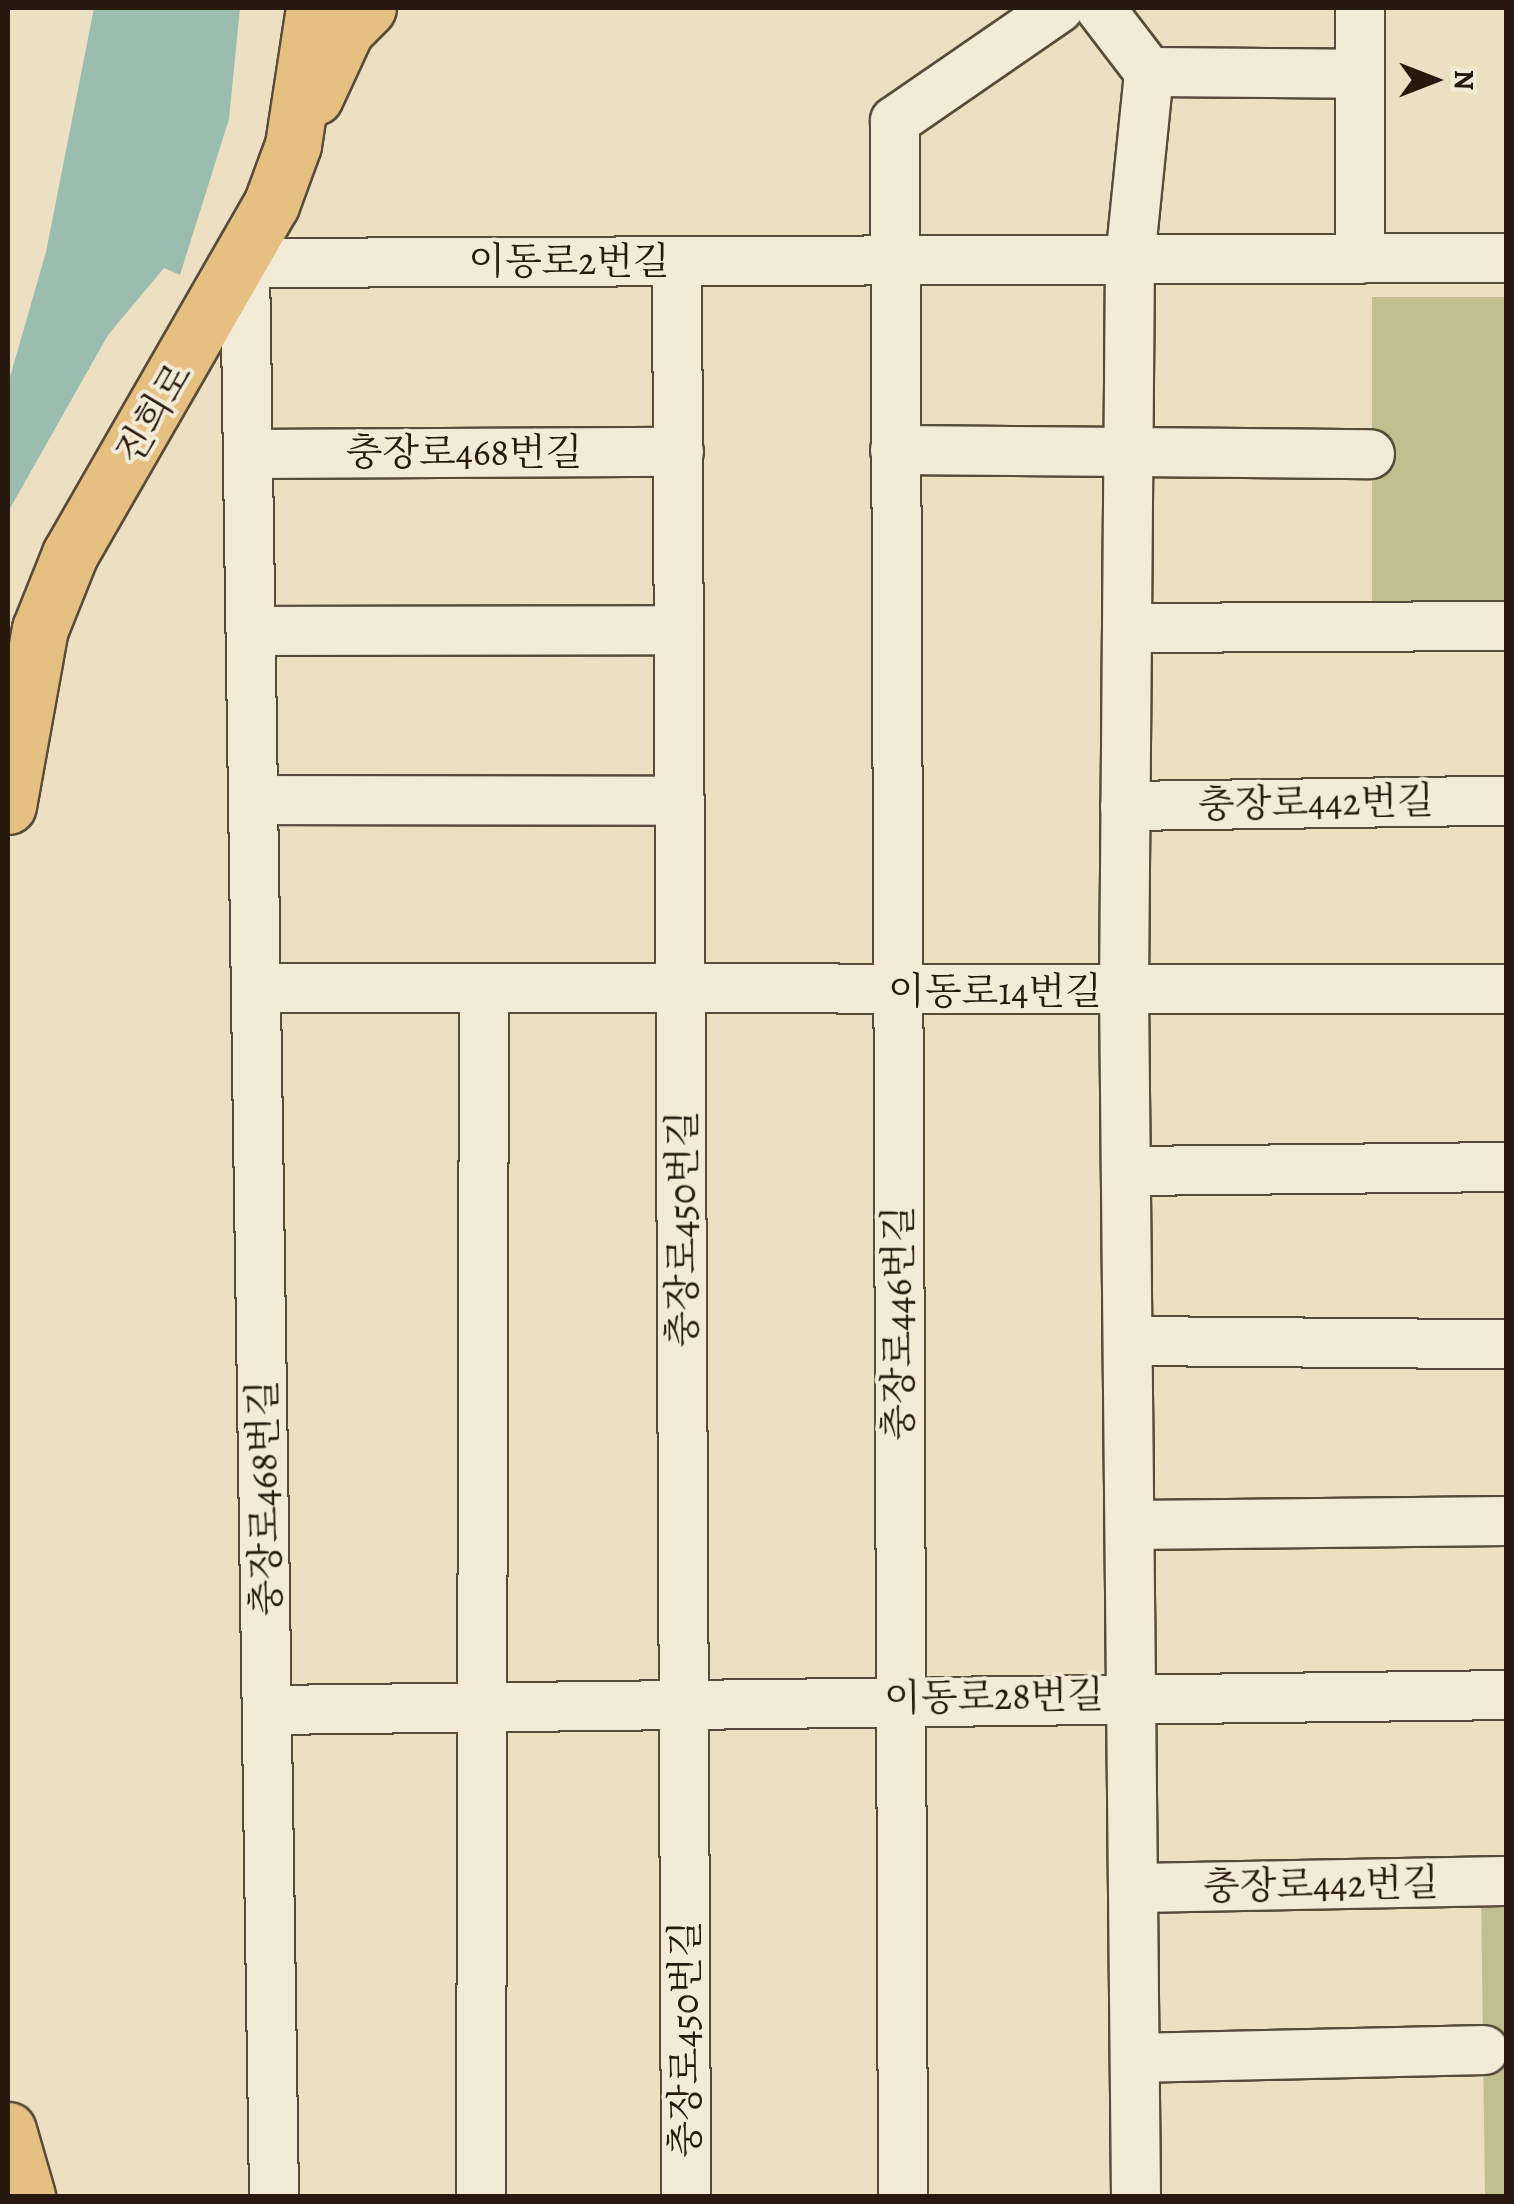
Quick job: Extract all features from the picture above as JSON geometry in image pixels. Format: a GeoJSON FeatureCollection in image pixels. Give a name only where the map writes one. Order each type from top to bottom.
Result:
{"type":"FeatureCollection","features":[{"type":"Feature","properties":{"kind":"main road"},"geometry":{"type":"LineString","coordinates":[[293,145],[346,30],[368,8]]}},
{"type":"Feature","properties":{"kind":"main road","name":"진희로"},"geometry":{"type":"LineString","coordinates":[[8,806],[20,704],[70,554],[244,263],[293,145],[311,16]]}},
{"type":"Feature","properties":{"kind":"main road"},"geometry":{"type":"LineString","coordinates":[[8,2130],[27,2196]]}},
{"type":"Feature","properties":{"kind":"street"},"geometry":{"type":"LineString","coordinates":[[894,261],[895,121],[1059,8]]}},
{"type":"Feature","properties":{"kind":"street"},"geometry":{"type":"LineString","coordinates":[[1100,8],[1149,72],[1130,260],[1124,991],[1136,1694],[1136,2196]]}},
{"type":"Feature","properties":{"kind":"street"},"geometry":{"type":"LineString","coordinates":[[1360,8],[1360,259]]}},
{"type":"Feature","properties":{"kind":"street"},"geometry":{"type":"LineString","coordinates":[[1149,72],[1360,74]]}},
{"type":"Feature","properties":{"kind":"street","name":"이동로2번길"},"geometry":{"type":"LineString","coordinates":[[244,263],[1506,258]]}},
{"type":"Feature","properties":{"kind":"street","name":"충장로446번길"},"geometry":{"type":"LineString","coordinates":[[894,261],[903,2196]]}},
{"type":"Feature","properties":{"kind":"street","name":"충장로450번길"},"geometry":{"type":"LineString","coordinates":[[678,262],[686,2196]]}},
{"type":"Feature","properties":{"kind":"street","name":"충장로468번길"},"geometry":{"type":"LineString","coordinates":[[244,263],[260,988],[274,2196]]}},
{"type":"Feature","properties":{"kind":"street"},"geometry":{"type":"LineString","coordinates":[[895,450],[1370,454]]}},
{"type":"Feature","properties":{"kind":"street","name":"충장로468번길"},"geometry":{"type":"LineString","coordinates":[[249,454],[678,452]]}},
{"type":"Feature","properties":{"kind":"street"},"geometry":{"type":"LineString","coordinates":[[1127,628],[1506,626]]}},
{"type":"Feature","properties":{"kind":"street"},"geometry":{"type":"LineString","coordinates":[[253,630],[679,630]]}},
{"type":"Feature","properties":{"kind":"street"},"geometry":{"type":"LineString","coordinates":[[256,800],[680,801]]}},
{"type":"Feature","properties":{"kind":"street","name":"충장로442번길"},"geometry":{"type":"LineString","coordinates":[[1126,806],[1506,801]]}},
{"type":"Feature","properties":{"kind":"street","name":"이동로14번길"},"geometry":{"type":"LineString","coordinates":[[260,988],[682,994],[1506,989]]}},
{"type":"Feature","properties":{"kind":"street"},"geometry":{"type":"LineString","coordinates":[[481,2196],[484,992]]}},
{"type":"Feature","properties":{"kind":"street"},"geometry":{"type":"LineString","coordinates":[[1127,1171],[1506,1167]]}},
{"type":"Feature","properties":{"kind":"street"},"geometry":{"type":"LineString","coordinates":[[1130,1341],[1506,1344]]}},
{"type":"Feature","properties":{"kind":"street"},"geometry":{"type":"LineString","coordinates":[[1133,1525],[1506,1521]]}},
{"type":"Feature","properties":{"kind":"street","name":"이동로28번길"},"geometry":{"type":"LineString","coordinates":[[268,1710],[1136,1694],[1506,1695]]}},
{"type":"Feature","properties":{"kind":"street","name":"충장로442번길"},"geometry":{"type":"LineString","coordinates":[[1136,1888],[1506,1882]]}},
{"type":"Feature","properties":{"kind":"street"},"geometry":{"type":"LineString","coordinates":[[1136,2058],[1484,2050]]}},
{"type":"Feature","properties":{"kind":"green space"},"geometry":{"type":"Polygon","coordinates":[[[1372,297],[1506,297],[1506,611],[1372,611],[1372,297]]]}},
{"type":"Feature","properties":{"kind":"green space"},"geometry":{"type":"Polygon","coordinates":[[[1481,1892],[1506,1892],[1506,2196],[1485,2196],[1481,1892]]]}},
{"type":"Feature","properties":{"kind":"shaded area"},"geometry":{"type":"Polygon","coordinates":[[[94,8],[240,8],[229,119],[180,275],[164,268],[108,335],[8,512],[8,384],[46,252],[94,8]]]}}]}
